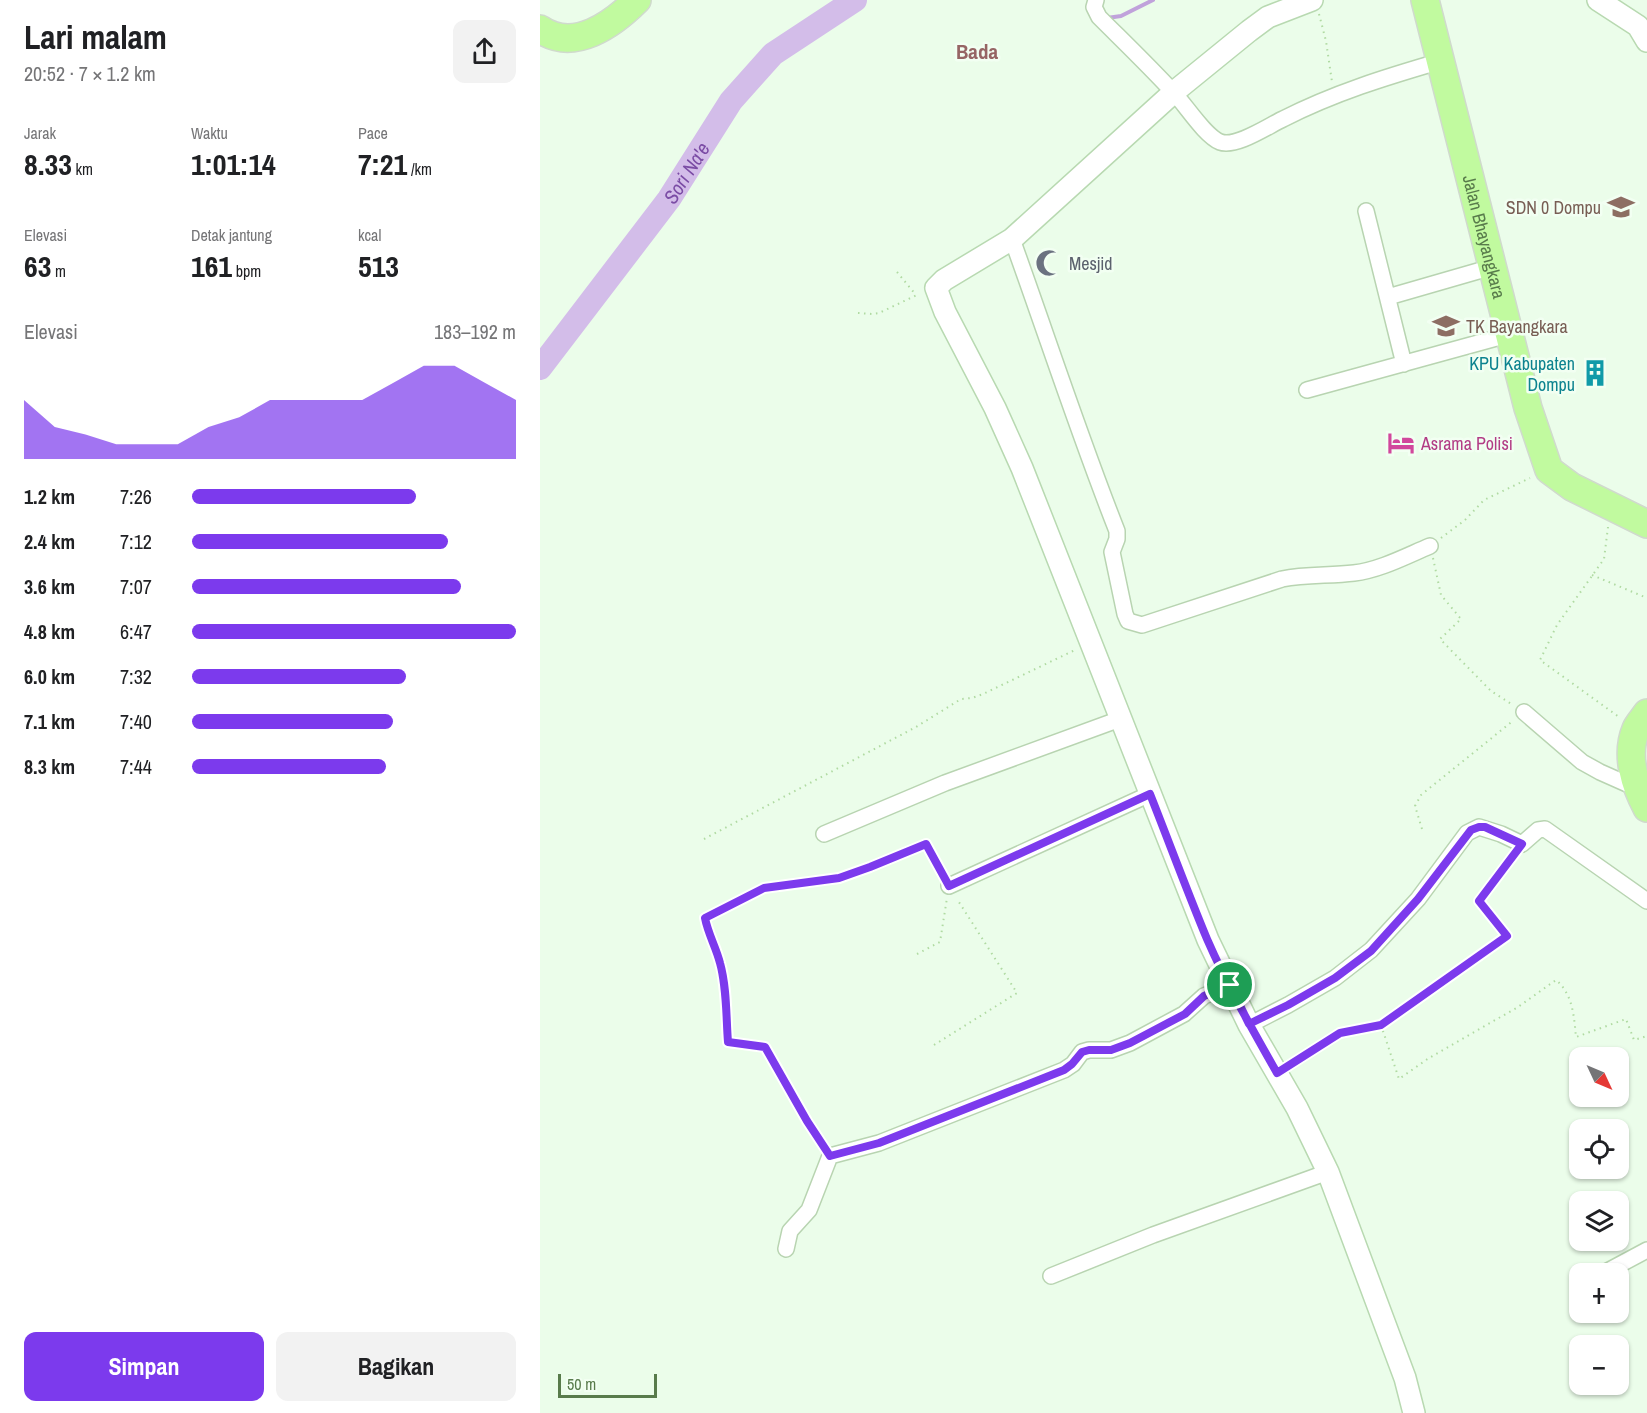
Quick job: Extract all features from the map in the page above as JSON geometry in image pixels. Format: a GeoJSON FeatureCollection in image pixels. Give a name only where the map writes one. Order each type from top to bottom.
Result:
{"type":"FeatureCollection","features":[{"type":"Feature","properties":{"kind":"highway"},"geometry":{"type":"LineString","coordinates":[[540,29],[545,33],[562,37],[578,37],[593,33],[627,10],[637,0]]}},
{"type":"Feature","properties":{"kind":"highway","name":"Jalan Bhayangkara"},"geometry":{"type":"LineString","coordinates":[[1425,0],[1528,408],[1549,470]]}},
{"type":"Feature","properties":{"kind":"highway"},"geometry":{"type":"LineString","coordinates":[[1549,470],[1572,487],[1647,524]]}},
{"type":"Feature","properties":{"kind":"highway"},"geometry":{"type":"LineString","coordinates":[[1641,721],[1632,750],[1642,798]]}},
{"type":"Feature","properties":{"kind":"main road"},"geometry":{"type":"LineString","coordinates":[[1598,0],[1638,26],[1647,41]]}},
{"type":"Feature","properties":{"kind":"main road"},"geometry":{"type":"LineString","coordinates":[[1315,5],[1289,8],[1269,17],[1226,48],[1012,239],[926,292],[945,312],[995,408],[1022,468],[1208,940],[1249,1024],[1297,1108],[1328,1172],[1406,1378],[1414,1413]]}},
{"type":"Feature","properties":{"kind":"street"},"geometry":{"type":"LineString","coordinates":[[1096,0],[1094,7],[1099,17],[1219,141],[1231,143],[1239,141],[1314,104],[1358,86],[1441,61]]}},
{"type":"Feature","properties":{"kind":"street"},"geometry":{"type":"LineString","coordinates":[[1366,211],[1404,364]]}},
{"type":"Feature","properties":{"kind":"street"},"geometry":{"type":"LineString","coordinates":[[1012,239],[1088,456],[1117,531],[1117,539],[1112,552],[1128,621],[1142,625],[1282,579],[1301,575],[1353,574],[1392,562],[1430,546]]}},
{"type":"Feature","properties":{"kind":"street"},"geometry":{"type":"LineString","coordinates":[[1388,297],[1492,267]]}},
{"type":"Feature","properties":{"kind":"street"},"geometry":{"type":"LineString","coordinates":[[1307,390],[1510,334]]}},
{"type":"Feature","properties":{"kind":"street"},"geometry":{"type":"LineString","coordinates":[[1524,712],[1582,762],[1642,798]]}},
{"type":"Feature","properties":{"kind":"street"},"geometry":{"type":"LineString","coordinates":[[824,834],[945,783],[1120,719]]}},
{"type":"Feature","properties":{"kind":"street"},"geometry":{"type":"LineString","coordinates":[[949,886],[1150,794]]}},
{"type":"Feature","properties":{"kind":"street"},"geometry":{"type":"LineString","coordinates":[[1249,1024],[1335,978],[1371,951],[1418,899],[1471,830],[1479,827],[1485,827],[1522,844],[1538,830],[1545,829],[1647,901]]}},
{"type":"Feature","properties":{"kind":"street"},"geometry":{"type":"LineString","coordinates":[[786,1249],[790,1231],[808,1210],[830,1156],[879,1143],[1064,1070],[1082,1052],[1111,1050],[1130,1043],[1185,1014],[1204,996],[1230,985]]}},
{"type":"Feature","properties":{"kind":"street"},"geometry":{"type":"LineString","coordinates":[[1051,1276],[1153,1235],[1328,1172]]}},
{"type":"Feature","properties":{"kind":"street"},"geometry":{"type":"LineString","coordinates":[[1623,1263],[1647,1250]]}},
{"type":"Feature","properties":{"kind":"path"},"geometry":{"type":"LineString","coordinates":[[1315,5],[1326,41],[1333,96]]}},
{"type":"Feature","properties":{"kind":"path"},"geometry":{"type":"LineString","coordinates":[[897,272],[926,292]]}},
{"type":"Feature","properties":{"kind":"path"},"geometry":{"type":"LineString","coordinates":[[858,313],[879,313],[926,292]]}},
{"type":"Feature","properties":{"kind":"path"},"geometry":{"type":"LineString","coordinates":[[1422,829],[1415,806],[1421,795],[1524,712],[1491,691],[1440,639],[1461,619],[1441,595],[1430,546],[1465,520],[1484,500],[1549,470]]}},
{"type":"Feature","properties":{"kind":"path"},"geometry":{"type":"LineString","coordinates":[[1610,505],[1604,559],[1557,625],[1540,660],[1641,721]]}},
{"type":"Feature","properties":{"kind":"path"},"geometry":{"type":"LineString","coordinates":[[1592,575],[1647,598]]}},
{"type":"Feature","properties":{"kind":"path"},"geometry":{"type":"LineString","coordinates":[[704,839],[916,727],[961,699],[984,694],[1091,643]]}},
{"type":"Feature","properties":{"kind":"path"},"geometry":{"type":"LineString","coordinates":[[830,1156],[807,1121],[765,1047],[728,1042],[721,965],[708,933],[705,918],[764,888],[839,878],[926,844],[949,886],[1017,993],[934,1045]]}},
{"type":"Feature","properties":{"kind":"path"},"geometry":{"type":"LineString","coordinates":[[1277,1073],[1340,1033],[1381,1025],[1507,936],[1479,901],[1522,844]]}},
{"type":"Feature","properties":{"kind":"path"},"geometry":{"type":"LineString","coordinates":[[917,954],[940,942],[949,886]]}},
{"type":"Feature","properties":{"kind":"path"},"geometry":{"type":"LineString","coordinates":[[1381,1025],[1399,1079],[1429,1058],[1518,1007],[1556,980],[1562,985],[1570,1001],[1576,1037],[1626,1019],[1634,1040],[1647,1036]]}},
{"type":"Feature","properties":{"kind":"waterway","name":"Sori Na'e"},"geometry":{"type":"LineString","coordinates":[[540,368],[669,199],[731,101],[773,54],[855,0]]}},
{"type":"Feature","properties":{"kind":"waterway"},"geometry":{"type":"LineString","coordinates":[[1107,18],[1121,16],[1153,0]]}},
{"type":"Feature","properties":{"kind":"place","name":"SDN 0 Dompu"},"geometry":{"type":"Point","coordinates":[1621,207]}},
{"type":"Feature","properties":{"kind":"place","name":"Mesjid"},"geometry":{"type":"Point","coordinates":[1049,263]}},
{"type":"Feature","properties":{"kind":"place","name":"TK Bayangkara"},"geometry":{"type":"Point","coordinates":[1446,326]}},
{"type":"Feature","properties":{"kind":"place","name":"KPU Kabupaten Dompu"},"geometry":{"type":"Point","coordinates":[1595,373]}},
{"type":"Feature","properties":{"kind":"place","name":"Asrama Polisi"},"geometry":{"type":"Point","coordinates":[1401,443]}},
{"type":"Feature","properties":{"kind":"district","name":"Bada"},"geometry":{"type":"Point","coordinates":[977,51]}},
{"type":"Feature","properties":{"kind":"route"},"geometry":{"type":"LineString","coordinates":[[1230,985],[1204,996],[1185,1014],[1130,1043],[1111,1050],[1082,1052],[1064,1070],[879,1143],[830,1156],[807,1121],[765,1047],[728,1042],[721,965],[708,933],[705,918],[764,888],[839,878],[926,844],[949,886],[1150,794],[1208,940],[1243,1011],[1249,1024],[1277,1073],[1340,1033],[1381,1025],[1507,936],[1479,901],[1522,844],[1485,827],[1474,828],[1467,833],[1435,879],[1371,951],[1335,978],[1249,1024],[1230,985]]}}]}
